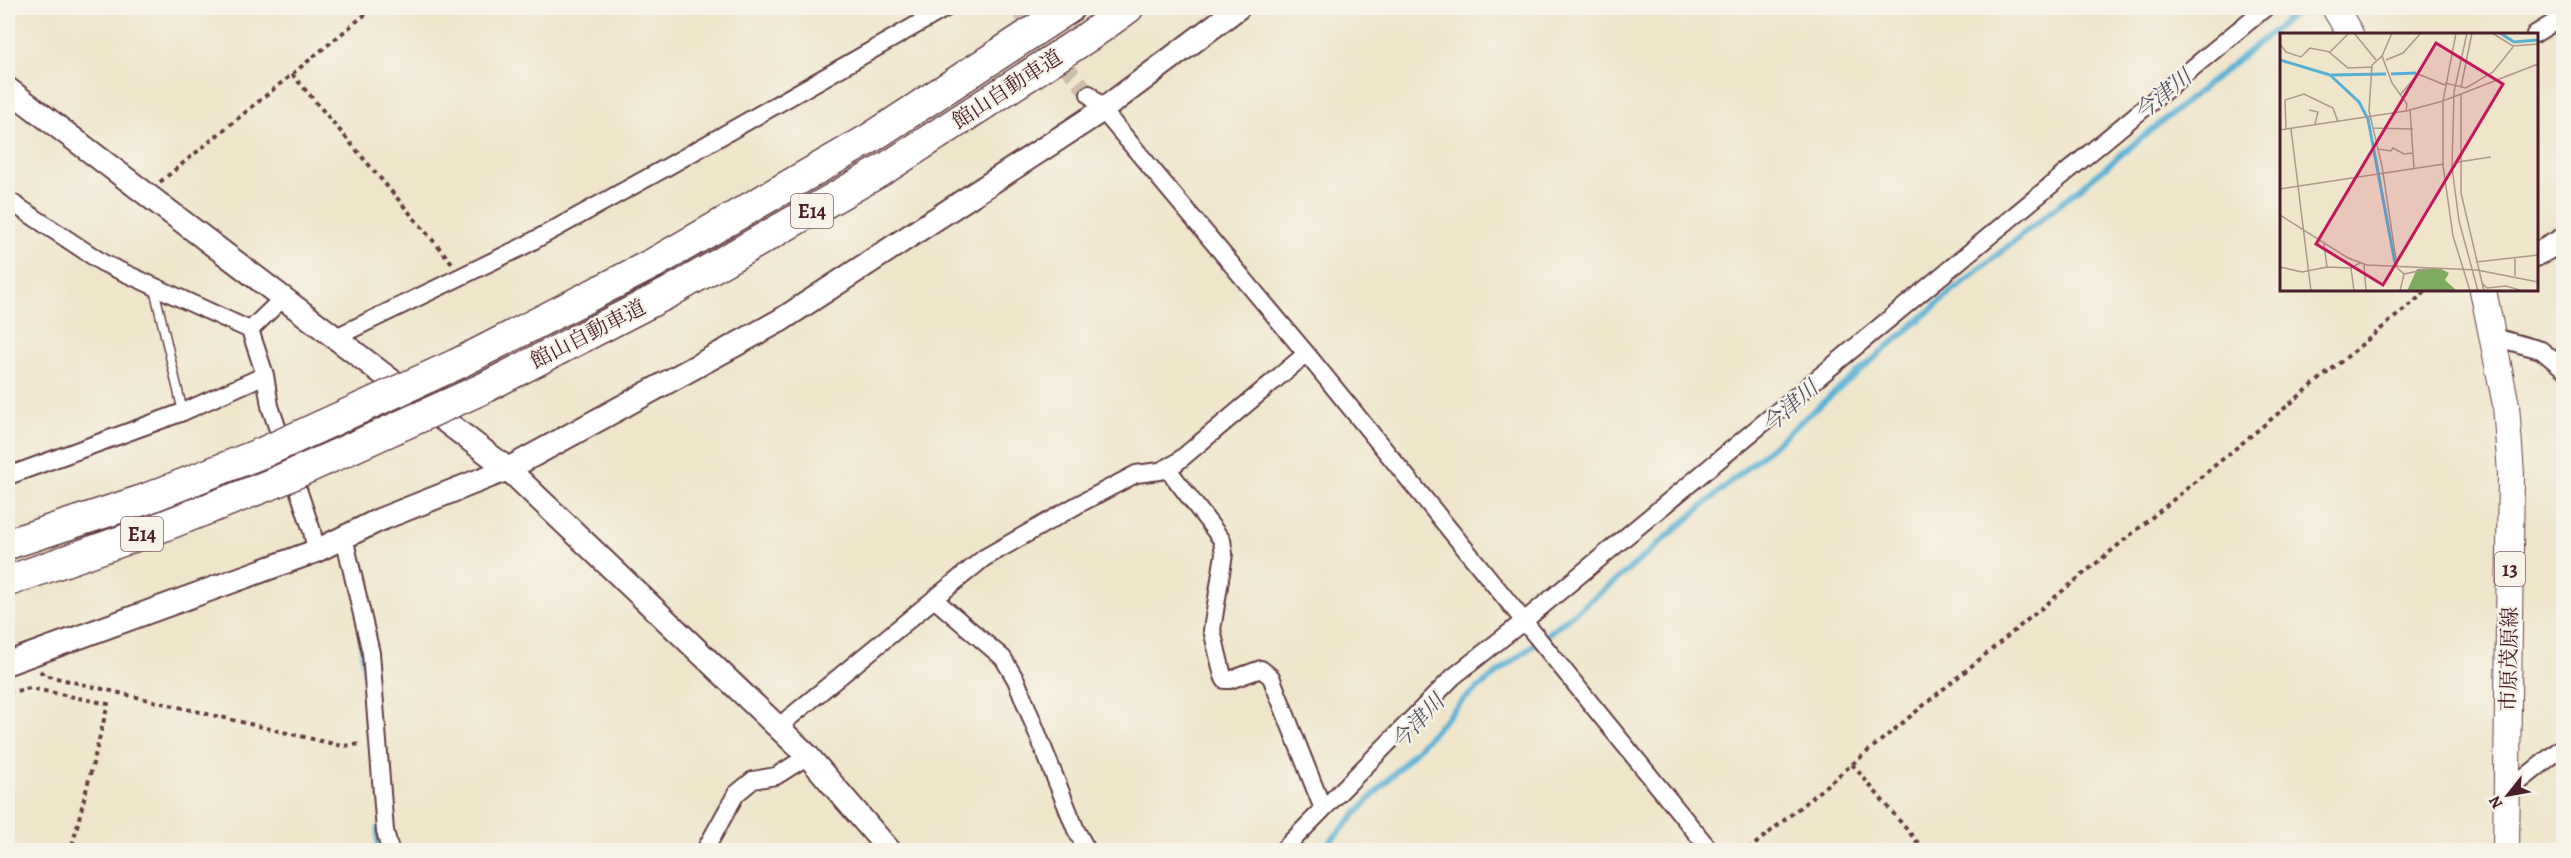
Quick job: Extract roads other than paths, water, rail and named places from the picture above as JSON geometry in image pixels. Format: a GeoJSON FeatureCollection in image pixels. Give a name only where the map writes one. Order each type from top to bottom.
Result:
{"type":"FeatureCollection","features":[{"type":"Feature","properties":{"kind":"highway","name":"館山自動車道"},"geometry":{"type":"LineString","coordinates":[[8,544],[143,500],[264,452],[459,363],[654,263],[869,139],[1069,8]]}},
{"type":"Feature","properties":{"kind":"highway","name":"館山自動車道"},"geometry":{"type":"LineString","coordinates":[[8,581],[156,529],[274,483],[482,389],[670,292],[886,168],[1089,36],[1128,8]]}},
{"type":"Feature","properties":{"kind":"main road"},"geometry":{"type":"LineString","coordinates":[[2335,8],[2349,33]]}},
{"type":"Feature","properties":{"kind":"main road","name":"市原茂原線"},"geometry":{"type":"LineString","coordinates":[[2483,291],[2506,405],[2511,474],[2506,850]]}},
{"type":"Feature","properties":{"kind":"street"},"geometry":{"type":"LineString","coordinates":[[334,338],[522,247],[946,8]]}},
{"type":"Feature","properties":{"kind":"street"},"geometry":{"type":"LineString","coordinates":[[16,661],[316,551],[379,520],[508,469],[781,320],[1095,103],[1238,8]]}},
{"type":"Feature","properties":{"kind":"street"},"geometry":{"type":"LineString","coordinates":[[1283,850],[1454,677],[2265,8]]}},
{"type":"Feature","properties":{"kind":"street"},"geometry":{"type":"LineString","coordinates":[[2537,33],[2553,23]]}},
{"type":"Feature","properties":{"kind":"street"},"geometry":{"type":"LineString","coordinates":[[8,89],[508,469],[808,756],[889,850]]}},
{"type":"Feature","properties":{"kind":"street"},"geometry":{"type":"LineString","coordinates":[[1095,103],[1306,354],[1710,850]]}},
{"type":"Feature","properties":{"kind":"street"},"geometry":{"type":"LineString","coordinates":[[8,200],[103,263],[250,330],[265,375],[270,406],[312,531],[316,551]]}},
{"type":"Feature","properties":{"kind":"street"},"geometry":{"type":"LineString","coordinates":[[2538,254],[2564,239]]}},
{"type":"Feature","properties":{"kind":"street"},"geometry":{"type":"LineString","coordinates":[[250,330],[282,299]]}},
{"type":"Feature","properties":{"kind":"street"},"geometry":{"type":"LineString","coordinates":[[2494,337],[2541,350],[2564,369]]}},
{"type":"Feature","properties":{"kind":"street"},"geometry":{"type":"LineString","coordinates":[[778,727],[984,558],[1136,474],[1160,471],[1176,464],[1306,354]]}},
{"type":"Feature","properties":{"kind":"street"},"geometry":{"type":"LineString","coordinates":[[8,476],[183,412],[265,375]]}},
{"type":"Feature","properties":{"kind":"street"},"geometry":{"type":"LineString","coordinates":[[1167,468],[1222,540],[1224,554],[1212,630],[1223,676],[1225,680],[1230,680],[1261,669],[1271,677],[1323,809]]}},
{"type":"Feature","properties":{"kind":"street"},"geometry":{"type":"LineString","coordinates":[[344,537],[371,653],[385,831],[390,850]]}},
{"type":"Feature","properties":{"kind":"street"},"geometry":{"type":"LineString","coordinates":[[934,599],[1003,658],[1016,680],[1076,830],[1087,850]]}},
{"type":"Feature","properties":{"kind":"street"},"geometry":{"type":"LineString","coordinates":[[2508,791],[2564,746]]}},
{"type":"Feature","properties":{"kind":"street"},"geometry":{"type":"LineString","coordinates":[[705,850],[736,794],[753,780],[776,776],[808,756]]}},
{"type":"Feature","properties":{"kind":"lane"},"geometry":{"type":"LineString","coordinates":[[154,287],[183,412]]}},
{"type":"Feature","properties":{"kind":"waterway","name":"今津川"},"geometry":{"type":"LineString","coordinates":[[1322,850],[1463,700],[1619,578],[1948,295],[2297,12],[2298,8]]}},
{"type":"Feature","properties":{"kind":"waterway"},"geometry":{"type":"LineString","coordinates":[[361,641],[365,673]]}},
{"type":"Feature","properties":{"kind":"waterway"},"geometry":{"type":"LineString","coordinates":[[378,829],[378,850]]}},
{"type":"Feature","properties":{"kind":"tunnel"},"geometry":{"type":"LineString","coordinates":[[1017,8],[1089,94]]}}]}
